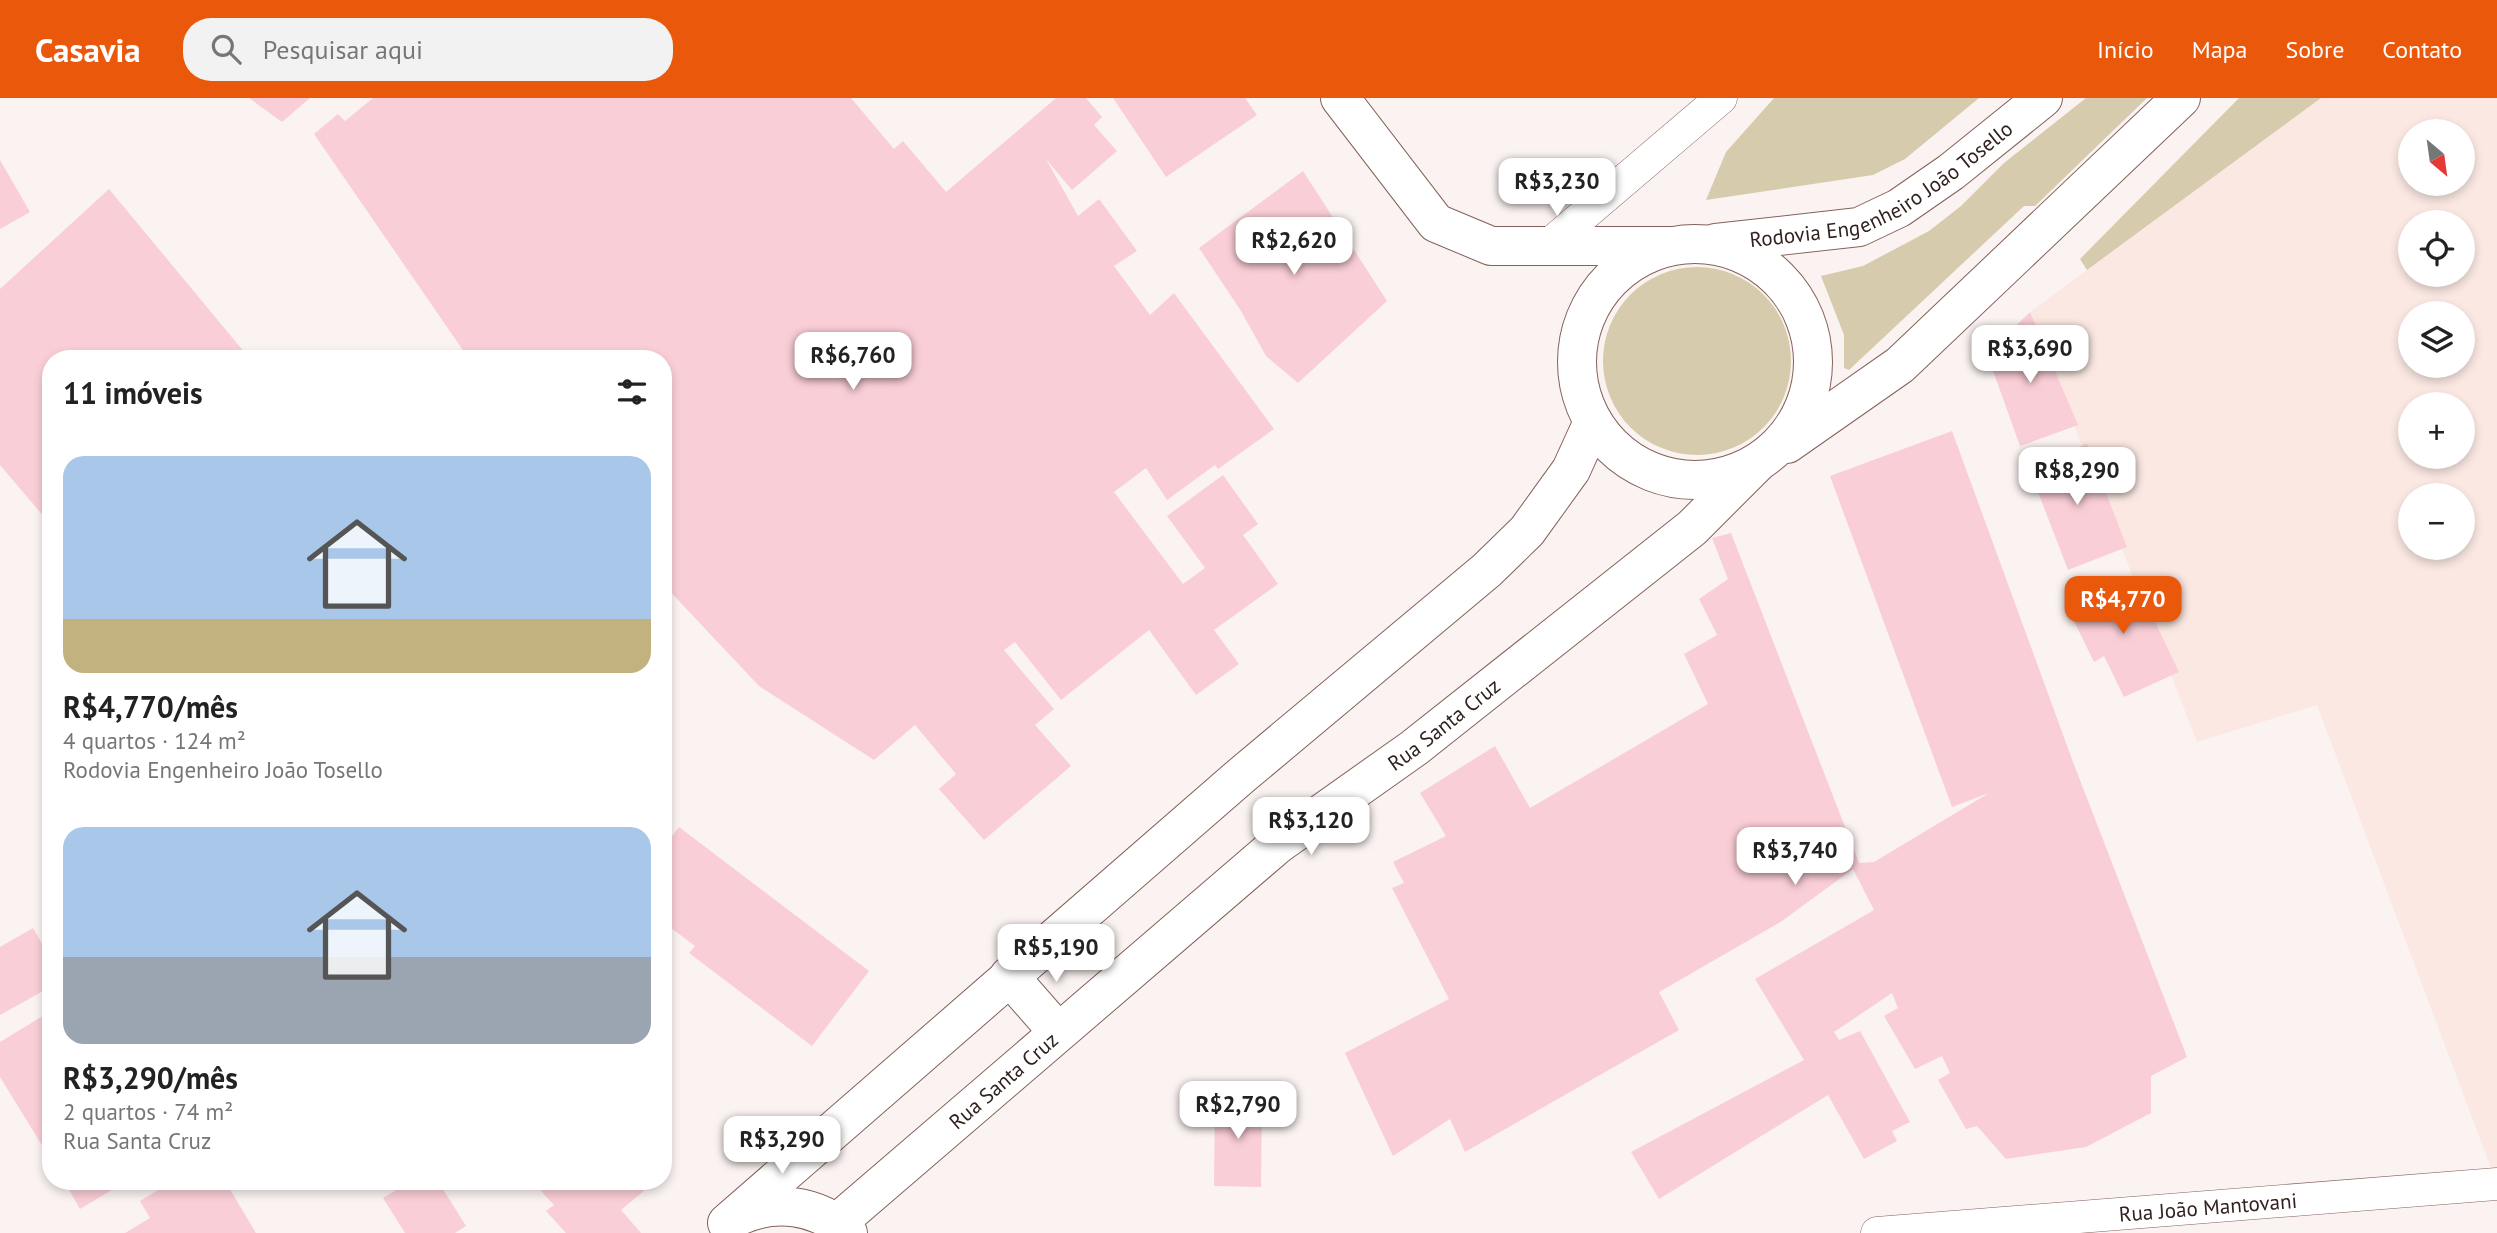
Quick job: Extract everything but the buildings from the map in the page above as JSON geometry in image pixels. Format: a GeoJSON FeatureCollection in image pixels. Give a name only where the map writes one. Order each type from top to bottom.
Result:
{"type":"FeatureCollection","features":[{"type":"Feature","properties":{"kind":"main road"},"geometry":{"type":"LineString","coordinates":[[1340,98],[1436,223],[1491,246],[1671,246]]}},
{"type":"Feature","properties":{"kind":"main road","name":"Rodovia Engenheiro João Tosello"},"geometry":{"type":"LineString","coordinates":[[2043,98],[1951,172],[1899,208],[1858,227],[1671,246],[1636,259],[1606,283],[1586,315],[1576,351],[1578,388],[1592,424],[1616,452],[1648,472],[1684,481],[1721,478],[1756,464],[1900,365],[2181,98]]}},
{"type":"Feature","properties":{"kind":"main road","name":"Rodovia Engenheiro João Tosello"},"geometry":{"type":"LineString","coordinates":[[1709,244],[1742,254],[1770,270],[1792,292],[1806,320],[1813,351],[1812,382],[1802,413],[1785,439],[1756,464]]}},
{"type":"Feature","properties":{"kind":"main road"},"geometry":{"type":"LineString","coordinates":[[721,1228],[1009,976],[1487,570],[1527,531],[1571,470],[1592,424]]}},
{"type":"Feature","properties":{"kind":"main road","name":"Rua Santa Cruz"},"geometry":{"type":"LineString","coordinates":[[843,1228],[1058,1032],[1277,845],[1414,748],[1692,528],[1756,464]]}},
{"type":"Feature","properties":{"kind":"main road"},"geometry":{"type":"LineString","coordinates":[[1009,976],[1058,1032]]}},
{"type":"Feature","properties":{"kind":"main road"},"geometry":{"type":"LineString","coordinates":[[721,1228],[753,1209],[783,1205],[811,1210],[843,1228]]}},
{"type":"Feature","properties":{"kind":"street"},"geometry":{"type":"LineString","coordinates":[[1545,248],[1721,98]]}},
{"type":"Feature","properties":{"kind":"street","name":"Rua João Mantovani"},"geometry":{"type":"LineString","coordinates":[[1888,1232],[2497,1184]]}},
{"type":"Feature","properties":{"kind":"shaded area"},"geometry":{"type":"Polygon","coordinates":[[[1774,98],[1979,98],[1905,159],[1873,175],[1706,200],[1726,152],[1774,98]]]}},
{"type":"Feature","properties":{"kind":"shaded area"},"geometry":{"type":"Polygon","coordinates":[[[2086,98],[2147,98],[2035,206],[2024,206],[1849,370],[1844,368],[1844,335],[1821,276],[1863,266],[1929,231],[1961,206],[2004,163],[2086,98]]]}},
{"type":"Feature","properties":{"kind":"shaded area"},"geometry":{"type":"Polygon","coordinates":[[[2239,98],[2321,98],[2087,270],[2080,259],[2239,98]]]}},
{"type":"Feature","properties":{"kind":"shaded area"},"geometry":{"type":"Polygon","coordinates":[[[2321,98],[2497,98],[2497,1184],[2317,705],[2197,742],[2030,312],[2321,98]]]}},
{"type":"Feature","properties":{"kind":"shaded area"},"geometry":{"type":"Polygon","coordinates":[[[1697,267],[1733,274],[1763,295],[1784,325],[1791,361],[1784,397],[1763,427],[1733,448],[1697,455],[1661,448],[1631,427],[1610,397],[1603,361],[1610,325],[1631,295],[1661,274],[1697,267]]]}}]}
